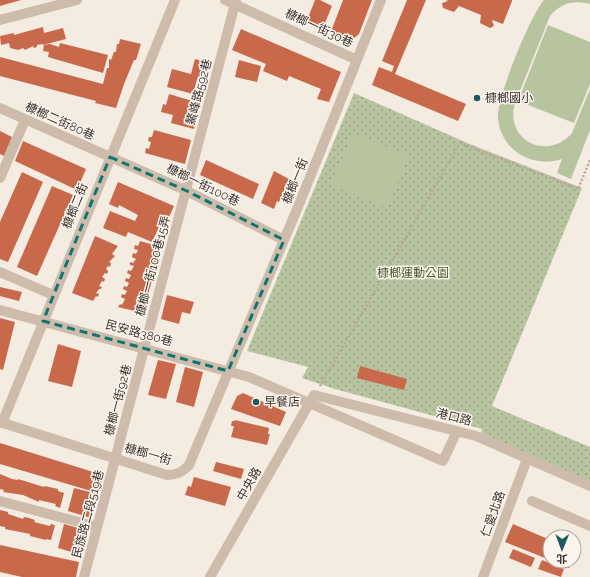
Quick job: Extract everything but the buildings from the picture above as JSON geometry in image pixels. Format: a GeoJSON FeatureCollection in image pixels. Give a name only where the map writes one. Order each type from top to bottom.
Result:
{"type":"FeatureCollection","features":[{"type":"Feature","properties":{"kind":"street"},"geometry":{"type":"LineString","coordinates":[[0,20],[77,0]]}},
{"type":"Feature","properties":{"kind":"street","name":"槺榔二街"},"geometry":{"type":"LineString","coordinates":[[1,422],[175,0]]}},
{"type":"Feature","properties":{"kind":"street","name":"槺榔一街30巷"},"geometry":{"type":"LineString","coordinates":[[225,0],[236,2],[357,60]]}},
{"type":"Feature","properties":{"kind":"street","name":"槺榔一街"},"geometry":{"type":"LineString","coordinates":[[1,422],[167,475],[178,474],[189,465],[284,240],[381,0]]}},
{"type":"Feature","properties":{"kind":"street","name":"鰲峰路592巷"},"geometry":{"type":"LineString","coordinates":[[187,191],[236,2]]}},
{"type":"Feature","properties":{"kind":"street","name":"槺榔二街80巷"},"geometry":{"type":"LineString","coordinates":[[0,108],[110,157]]}},
{"type":"Feature","properties":{"kind":"street"},"geometry":{"type":"LineString","coordinates":[[0,178],[25,120]]}},
{"type":"Feature","properties":{"kind":"street","name":"槺榔一街100巷"},"geometry":{"type":"LineString","coordinates":[[110,157],[187,191],[284,240]]}},
{"type":"Feature","properties":{"kind":"street","name":"槺榔一街100巷15弄"},"geometry":{"type":"LineString","coordinates":[[145,348],[187,191]]}},
{"type":"Feature","properties":{"kind":"street"},"geometry":{"type":"LineString","coordinates":[[0,272],[53,295]]}},
{"type":"Feature","properties":{"kind":"street","name":"民安路380巷"},"geometry":{"type":"LineString","coordinates":[[0,310],[228,371]]}},
{"type":"Feature","properties":{"kind":"street","name":"槺榔一街92巷"},"geometry":{"type":"LineString","coordinates":[[116,458],[145,348]]}},
{"type":"Feature","properties":{"kind":"street"},"geometry":{"type":"LineString","coordinates":[[228,371],[312,399],[443,461],[457,431]]}},
{"type":"Feature","properties":{"kind":"street","name":"港口路"},"geometry":{"type":"LineString","coordinates":[[312,399],[476,436],[590,486]]}},
{"type":"Feature","properties":{"kind":"street","name":"中央路"},"geometry":{"type":"LineString","coordinates":[[210,577],[312,399]]}},
{"type":"Feature","properties":{"kind":"street","name":"民族路二段519巷"},"geometry":{"type":"LineString","coordinates":[[84,577],[116,458]]}},
{"type":"Feature","properties":{"kind":"street","name":"仁愛北路"},"geometry":{"type":"LineString","coordinates":[[483,577],[527,459]]}},
{"type":"Feature","properties":{"kind":"street"},"geometry":{"type":"LineString","coordinates":[[0,501],[97,527]]}},
{"type":"Feature","properties":{"kind":"street"},"geometry":{"type":"LineString","coordinates":[[532,501],[590,526]]}},
{"type":"Feature","properties":{"kind":"path"},"geometry":{"type":"LineString","coordinates":[[312,399],[460,143],[578,189],[590,160]]}},
{"type":"Feature","properties":{"kind":"highlighted area"},"geometry":{"type":"Polygon","coordinates":[[[110,157],[187,191],[284,240],[228,371],[43,321],[110,157]]]}},
{"type":"Feature","properties":{"kind":"green space"},"geometry":{"type":"Polygon","coordinates":[[[544,0],[590,0],[590,4],[579,2],[563,5],[550,16],[515,103],[513,116],[516,127],[522,136],[530,143],[540,146],[551,146],[562,142],[572,133],[590,89],[590,130],[571,179],[557,173],[562,159],[557,161],[541,162],[516,152],[505,140],[500,129],[498,118],[499,108],[515,57],[538,8],[544,0]]]}},
{"type":"Feature","properties":{"kind":"green space"},"geometry":{"type":"Polygon","coordinates":[[[548,25],[590,42],[590,84],[574,123],[518,101],[548,25]]]}},
{"type":"Feature","properties":{"kind":"green space","name":"槺榔運動公園"},"geometry":{"type":"Polygon","coordinates":[[[354,93],[472,145],[582,188],[492,406],[590,447],[590,481],[481,433],[482,429],[335,389],[302,378],[308,367],[247,351],[354,93]]]}},
{"type":"Feature","properties":{"kind":"green space"},"geometry":{"type":"Polygon","coordinates":[[[353,133],[409,156],[387,208],[331,185],[353,133]]]}},
{"type":"Feature","properties":{"kind":"place","name":"槺榔國小"},"geometry":{"type":"Point","coordinates":[477,98]}},
{"type":"Feature","properties":{"kind":"place","name":"早餐店"},"geometry":{"type":"Point","coordinates":[256,402]}}]}
